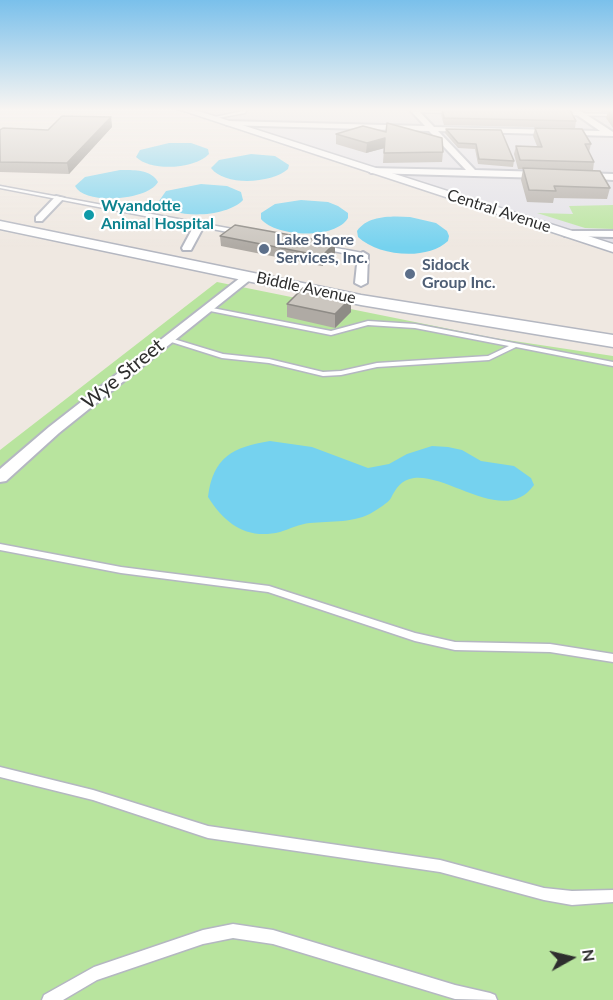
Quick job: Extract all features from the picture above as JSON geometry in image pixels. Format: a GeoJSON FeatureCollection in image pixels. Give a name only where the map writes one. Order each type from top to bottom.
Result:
{"type":"FeatureCollection","features":[{"type":"Feature","properties":{"kind":"main road","name":"Biddle Avenue"},"geometry":{"type":"LineString","coordinates":[[5,215],[39,219],[361,283],[613,340]]}},
{"type":"Feature","properties":{"kind":"main road","name":"Biddle Avenue"},"geometry":{"type":"LineString","coordinates":[[0,225],[361,300],[552,325],[613,324]]}},
{"type":"Feature","properties":{"kind":"main road"},"geometry":{"type":"LineString","coordinates":[[249,276],[263,264]]}},
{"type":"Feature","properties":{"kind":"street","name":"Central Avenue"},"geometry":{"type":"LineString","coordinates":[[324,155],[613,248]]}},
{"type":"Feature","properties":{"kind":"street"},"geometry":{"type":"LineString","coordinates":[[456,155],[473,173]]}},
{"type":"Feature","properties":{"kind":"street"},"geometry":{"type":"LineString","coordinates":[[371,170],[553,175]]}},
{"type":"Feature","properties":{"kind":"street"},"geometry":{"type":"LineString","coordinates":[[565,176],[613,177]]}},
{"type":"Feature","properties":{"kind":"street"},"geometry":{"type":"LineString","coordinates":[[39,219],[59,198]]}},
{"type":"Feature","properties":{"kind":"street"},"geometry":{"type":"LineString","coordinates":[[187,249],[200,224]]}},
{"type":"Feature","properties":{"kind":"street"},"geometry":{"type":"LineString","coordinates":[[565,233],[613,234]]}},
{"type":"Feature","properties":{"kind":"street"},"geometry":{"type":"LineString","coordinates":[[361,283],[363,255]]}},
{"type":"Feature","properties":{"kind":"street","name":"Wye Street"},"geometry":{"type":"LineString","coordinates":[[0,477],[54,430],[249,276]]}},
{"type":"Feature","properties":{"kind":"lane"},"geometry":{"type":"LineString","coordinates":[[0,187],[246,233]]}},
{"type":"Feature","properties":{"kind":"lane"},"geometry":{"type":"LineString","coordinates":[[316,246],[363,255]]}},
{"type":"Feature","properties":{"kind":"lane"},"geometry":{"type":"LineString","coordinates":[[207,309],[331,333],[375,323],[426,328],[613,364]]}},
{"type":"Feature","properties":{"kind":"lane"},"geometry":{"type":"LineString","coordinates":[[167,339],[222,356],[270,362],[322,374],[341,373],[376,365],[489,357],[519,346],[530,347]]}},
{"type":"Feature","properties":{"kind":"lane"},"geometry":{"type":"LineString","coordinates":[[501,341],[508,345],[507,350]]}},
{"type":"Feature","properties":{"kind":"lane"},"geometry":{"type":"LineString","coordinates":[[507,350],[516,345]]}},
{"type":"Feature","properties":{"kind":"lane"},"geometry":{"type":"LineString","coordinates":[[0,547],[121,570],[269,589],[415,637],[454,646],[550,648],[613,658]]}},
{"type":"Feature","properties":{"kind":"lane"},"geometry":{"type":"LineString","coordinates":[[0,772],[93,795],[208,832],[440,866],[544,894],[572,898],[613,896]]}},
{"type":"Feature","properties":{"kind":"lane"},"geometry":{"type":"LineString","coordinates":[[49,1000],[94,974],[202,937],[233,931],[273,937],[455,992],[490,1000]]}},
{"type":"Feature","properties":{"kind":"shaded area"},"geometry":{"type":"Polygon","coordinates":[[[324,155],[613,155],[613,248],[324,155]]]}},
{"type":"Feature","properties":{"kind":"green space"},"geometry":{"type":"Polygon","coordinates":[[[613,205],[613,229],[585,228],[537,213],[573,214],[569,206],[613,205]]]}},
{"type":"Feature","properties":{"kind":"green space"},"geometry":{"type":"Polygon","coordinates":[[[217,282],[494,338],[613,356],[613,1000],[0,1000],[0,450],[217,282]]]}},
{"type":"Feature","properties":{"kind":"water"},"geometry":{"type":"Polygon","coordinates":[[[137,155],[208,155],[194,163],[173,167],[152,165],[136,157],[137,155]]]}},
{"type":"Feature","properties":{"kind":"water"},"geometry":{"type":"Polygon","coordinates":[[[259,155],[275,156],[289,165],[288,169],[281,174],[249,181],[227,178],[218,174],[211,168],[219,160],[259,155]]]}},
{"type":"Feature","properties":{"kind":"water"},"geometry":{"type":"Polygon","coordinates":[[[120,170],[146,172],[158,182],[143,193],[117,198],[91,196],[81,192],[75,186],[85,177],[120,170]]]}},
{"type":"Feature","properties":{"kind":"water"},"geometry":{"type":"Polygon","coordinates":[[[201,184],[227,186],[241,192],[243,200],[236,206],[225,210],[200,214],[176,212],[159,201],[166,191],[201,184]]]}},
{"type":"Feature","properties":{"kind":"water"},"geometry":{"type":"Polygon","coordinates":[[[301,200],[328,202],[348,213],[348,218],[331,230],[305,234],[279,230],[261,219],[261,213],[275,204],[301,200]]]}},
{"type":"Feature","properties":{"kind":"water"},"geometry":{"type":"Polygon","coordinates":[[[410,217],[436,223],[447,231],[448,241],[428,251],[403,254],[378,248],[358,237],[357,231],[374,219],[410,217]]]}},
{"type":"Feature","properties":{"kind":"water"},"geometry":{"type":"Polygon","coordinates":[[[270,441],[312,447],[368,468],[389,464],[407,454],[432,446],[448,447],[462,450],[481,461],[514,466],[531,478],[534,485],[522,496],[508,501],[493,500],[444,483],[414,478],[402,483],[388,502],[366,516],[351,520],[298,525],[280,532],[257,534],[238,528],[230,522],[208,497],[215,472],[227,456],[245,447],[270,441]]]}},
{"type":"Feature","properties":{"kind":"building"},"geometry":{"type":"Polygon","coordinates":[[[0,155],[75,155],[67,163],[0,162],[0,155]]]}},
{"type":"Feature","properties":{"kind":"building"},"geometry":{"type":"Polygon","coordinates":[[[478,155],[511,155],[514,161],[479,159],[478,155]]]}},
{"type":"Feature","properties":{"kind":"building"},"geometry":{"type":"Polygon","coordinates":[[[518,155],[590,155],[594,162],[520,160],[518,155]]]}},
{"type":"Feature","properties":{"kind":"building"},"geometry":{"type":"Polygon","coordinates":[[[523,168],[600,171],[610,188],[554,186],[556,191],[529,190],[523,168]]]}},
{"type":"Feature","properties":{"kind":"building"},"geometry":{"type":"Polygon","coordinates":[[[235,225],[335,243],[322,256],[220,236],[235,225]]]}},
{"type":"Feature","properties":{"kind":"building"},"geometry":{"type":"Polygon","coordinates":[[[303,288],[351,298],[335,314],[287,304],[303,288]]]}},
{"type":"Feature","properties":{"kind":"place","name":"Wyandotte Animal Hospital"},"geometry":{"type":"Point","coordinates":[89,215]}},
{"type":"Feature","properties":{"kind":"place","name":"Lake Shore Services, Inc."},"geometry":{"type":"Point","coordinates":[264,249]}},
{"type":"Feature","properties":{"kind":"place","name":"Sidock Group Inc."},"geometry":{"type":"Point","coordinates":[410,274]}}]}
